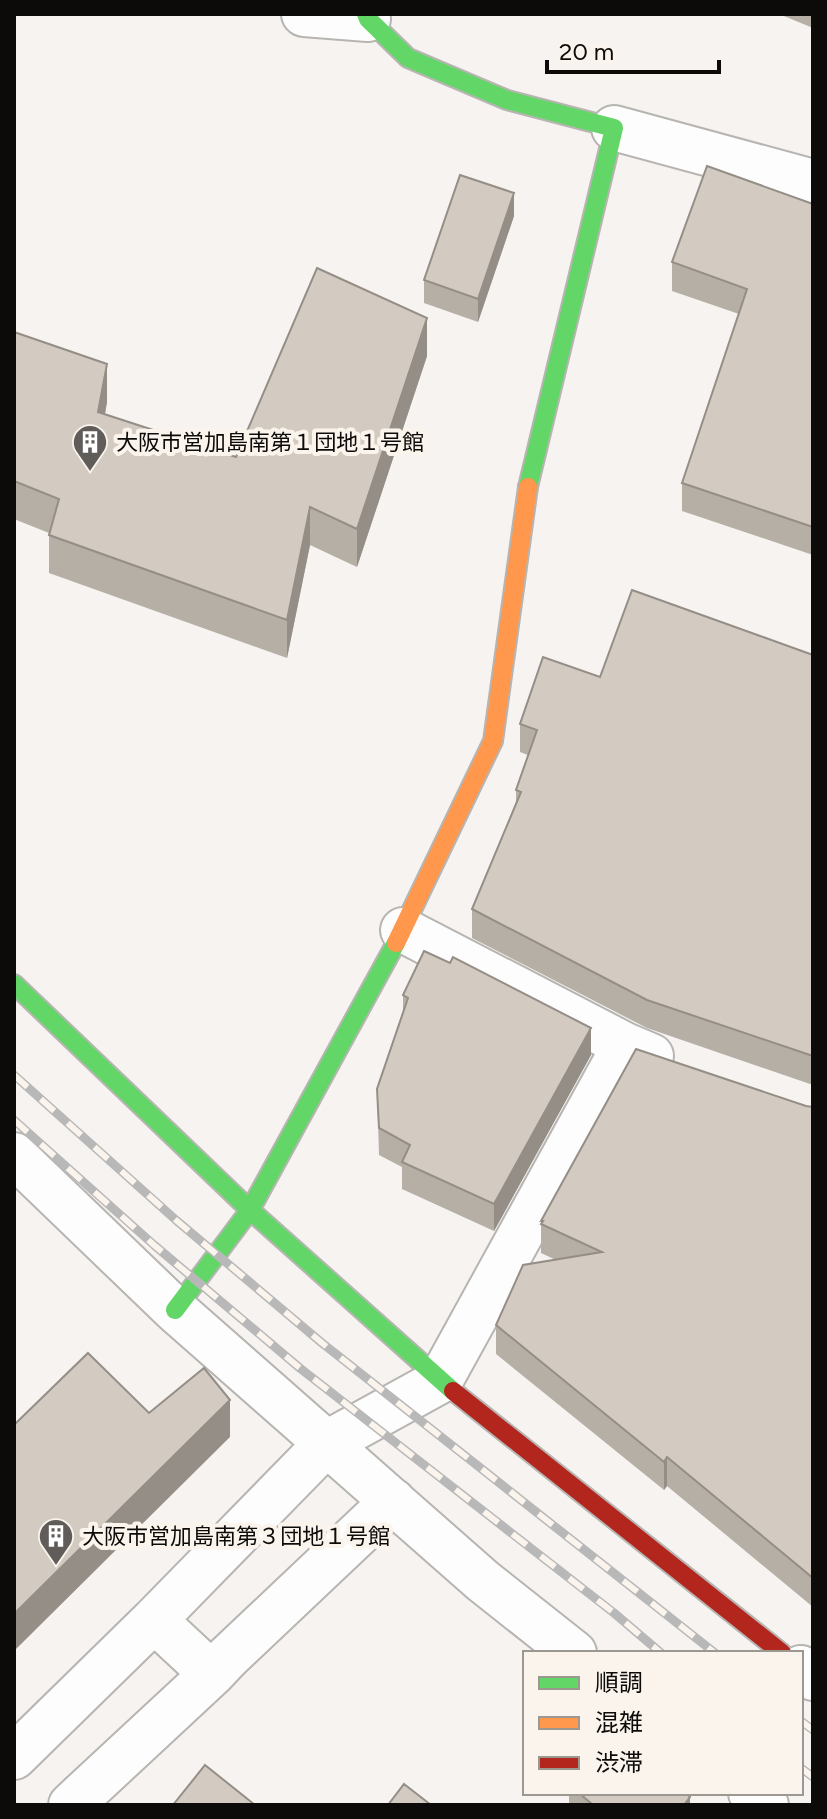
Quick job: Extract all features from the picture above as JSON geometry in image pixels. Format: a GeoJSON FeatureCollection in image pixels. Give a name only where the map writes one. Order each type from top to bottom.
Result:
{"type":"FeatureCollection","features":[{"type":"Feature","properties":{"kind":"street"},"geometry":{"type":"LineString","coordinates":[[304,14],[367,17],[408,58],[507,100],[813,182]]}},
{"type":"Feature","properties":{"kind":"street"},"geometry":{"type":"LineString","coordinates":[[175,1310],[250,1210],[403,930],[493,741],[527,492],[614,128]]}},
{"type":"Feature","properties":{"kind":"street"},"geometry":{"type":"LineString","coordinates":[[403,930],[637,1051],[681,1066]]}},
{"type":"Feature","properties":{"kind":"street"},"geometry":{"type":"LineString","coordinates":[[14,984],[250,1210],[440,1381],[779,1651]]}},
{"type":"Feature","properties":{"kind":"street"},"geometry":{"type":"LineString","coordinates":[[14,1757],[154,1620],[327,1443],[440,1381],[625,1045]]}},
{"type":"Feature","properties":{"kind":"street"},"geometry":{"type":"LineString","coordinates":[[14,1155],[175,1310],[483,1581],[571,1651]]}},
{"type":"Feature","properties":{"kind":"street"},"geometry":{"type":"LineString","coordinates":[[71,1805],[393,1501]]}},
{"type":"Feature","properties":{"kind":"street"},"geometry":{"type":"LineString","coordinates":[[154,1620],[212,1674]]}},
{"type":"Feature","properties":{"kind":"building"},"geometry":{"type":"Polygon","coordinates":[[[707,166],[813,204],[813,527],[682,483],[747,289],[672,262],[707,166]]]}},
{"type":"Feature","properties":{"kind":"building"},"geometry":{"type":"Polygon","coordinates":[[[460,175],[514,193],[478,299],[424,280],[460,175]]]}},
{"type":"Feature","properties":{"kind":"building","name":"大阪市営加島南第１団地１号館"},"geometry":{"type":"Polygon","coordinates":[[[317,268],[427,318],[357,529],[310,507],[287,620],[49,535],[59,499],[14,481],[14,332],[107,364],[98,412],[236,457],[317,268]]]}},
{"type":"Feature","properties":{"kind":"building"},"geometry":{"type":"Polygon","coordinates":[[[632,590],[813,655],[813,1056],[647,1000],[472,909],[521,792],[516,790],[537,730],[520,724],[543,657],[600,677],[632,590]]]}},
{"type":"Feature","properties":{"kind":"building"},"geometry":{"type":"Polygon","coordinates":[[[424,951],[450,963],[453,957],[591,1028],[494,1204],[402,1162],[410,1145],[379,1128],[377,1089],[408,998],[403,995],[424,951]]]}},
{"type":"Feature","properties":{"kind":"building"},"geometry":{"type":"Polygon","coordinates":[[[636,1049],[813,1107],[813,1578],[667,1457],[664,1462],[496,1325],[523,1265],[602,1252],[541,1224],[541,1221],[636,1049]]]}},
{"type":"Feature","properties":{"kind":"building","name":"大阪市営加島南第３団地１号館"},"geometry":{"type":"Polygon","coordinates":[[[88,1353],[149,1413],[204,1368],[230,1400],[14,1614],[14,1425],[88,1353]]]}},
{"type":"Feature","properties":{"kind":"building"},"geometry":{"type":"Polygon","coordinates":[[[205,1765],[255,1805],[173,1805],[205,1765]]]}},
{"type":"Feature","properties":{"kind":"building"},"geometry":{"type":"Polygon","coordinates":[[[404,1784],[431,1805],[388,1805],[404,1784]]]}},
{"type":"Feature","properties":{"kind":"building"},"geometry":{"type":"Polygon","coordinates":[[[581,1795],[690,1797],[684,1805],[593,1805],[581,1795]]]}},
{"type":"Feature","properties":{"kind":"railway"},"geometry":{"type":"LineString","coordinates":[[14,1075],[177,1221],[322,1343],[712,1651]]}},
{"type":"Feature","properties":{"kind":"railway"},"geometry":{"type":"LineString","coordinates":[[14,1120],[154,1245],[301,1369],[659,1651]]}},
{"type":"Feature","properties":{"kind":"railway"},"geometry":{"type":"LineString","coordinates":[[803,1722],[813,1730]]}},
{"type":"Feature","properties":{"kind":"railway"},"geometry":{"type":"LineString","coordinates":[[803,1770],[813,1777]]}},
{"type":"Feature","properties":{"kind":"traffic: fast"},"geometry":{"type":"LineString","coordinates":[[366,14],[408,58],[507,100],[614,128],[528,487]]}},
{"type":"Feature","properties":{"kind":"traffic: fast"},"geometry":{"type":"LineString","coordinates":[[175,1310],[250,1210],[396,943]]}},
{"type":"Feature","properties":{"kind":"traffic: fast"},"geometry":{"type":"LineString","coordinates":[[14,984],[250,1210],[453,1391]]}},
{"type":"Feature","properties":{"kind":"traffic: slow"},"geometry":{"type":"LineString","coordinates":[[396,943],[493,741],[528,487]]}},
{"type":"Feature","properties":{"kind":"traffic: jam"},"geometry":{"type":"LineString","coordinates":[[453,1391],[779,1651]]}},
{"type":"Feature","properties":{"kind":"place","name":"大阪市営加島南第１団地１号館"},"geometry":{"type":"Point","coordinates":[90,473]}},
{"type":"Feature","properties":{"kind":"place","name":"大阪市営加島南第３団地１号館"},"geometry":{"type":"Point","coordinates":[56,1567]}}]}
